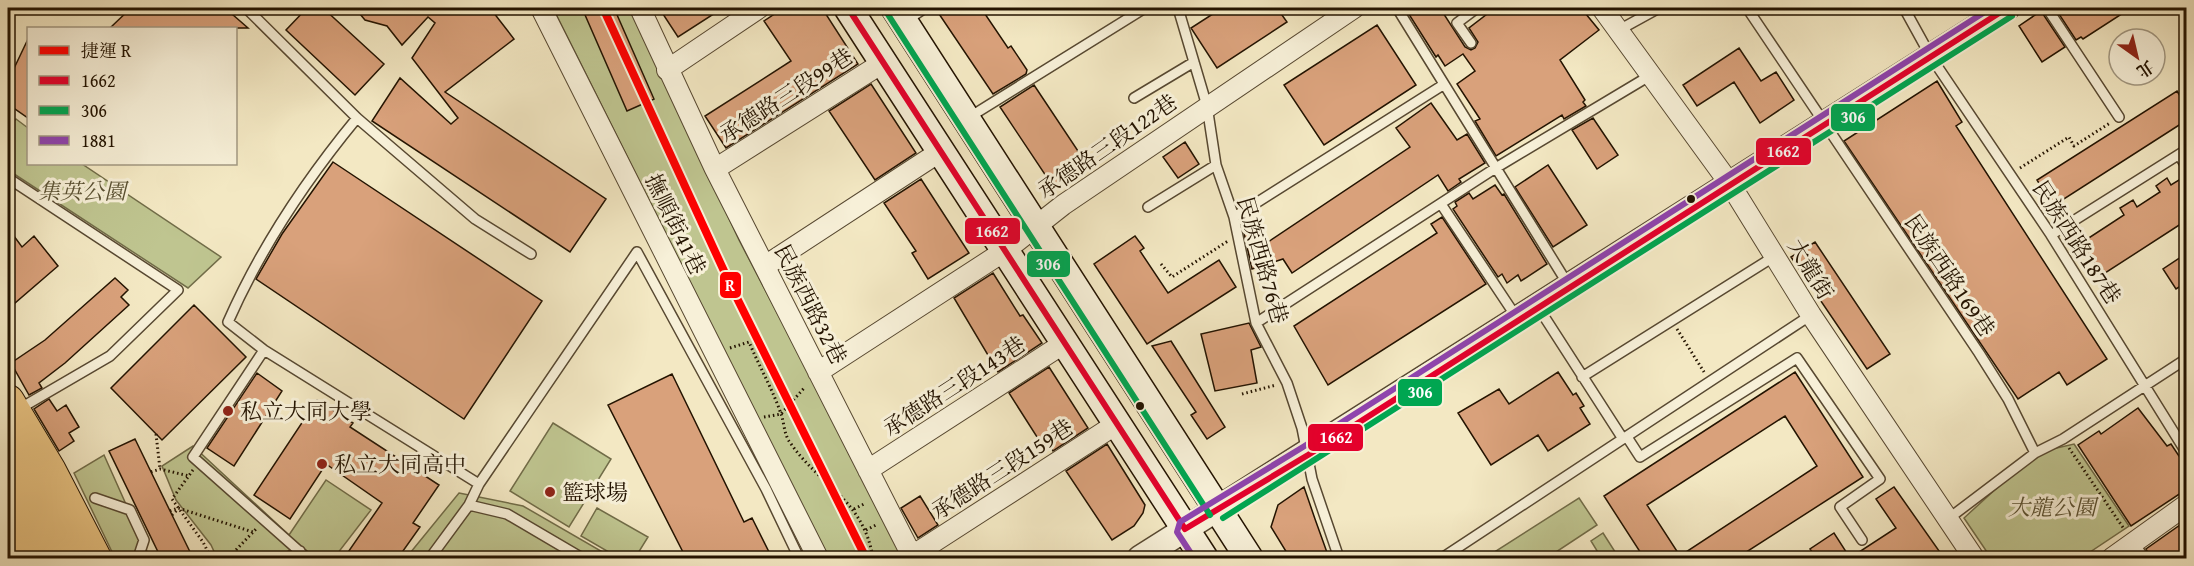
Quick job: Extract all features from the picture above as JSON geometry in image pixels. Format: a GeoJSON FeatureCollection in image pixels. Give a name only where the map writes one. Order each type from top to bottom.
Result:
{"type":"FeatureCollection","features":[{"type":"Feature","properties":{"kind":"main road"},"geometry":{"type":"LineString","coordinates":[[848,8],[1204,558]]}},
{"type":"Feature","properties":{"kind":"main road"},"geometry":{"type":"LineString","coordinates":[[908,12],[966,119],[1249,558]]}},
{"type":"Feature","properties":{"kind":"main road"},"geometry":{"type":"LineString","coordinates":[[11,406],[50,471],[95,558]]}},
{"type":"Feature","properties":{"kind":"main road"},"geometry":{"type":"LineString","coordinates":[[8,456],[63,558]]}},
{"type":"Feature","properties":{"kind":"main road"},"geometry":{"type":"LineString","coordinates":[[8,514],[31,558]]}},
{"type":"Feature","properties":{"kind":"street","name":"撫順街41巷"},"geometry":{"type":"LineString","coordinates":[[541,8],[818,558]]}},
{"type":"Feature","properties":{"kind":"street","name":"民族西路32巷"},"geometry":{"type":"LineString","coordinates":[[640,8],[667,70],[765,266],[813,378],[868,470],[913,557]]}},
{"type":"Feature","properties":{"kind":"street"},"geometry":{"type":"LineString","coordinates":[[667,70],[759,8]]}},
{"type":"Feature","properties":{"kind":"street","name":"承德路三段122巷"},"geometry":{"type":"LineString","coordinates":[[813,378],[1006,250],[1035,226],[1207,106],[1354,8]]}},
{"type":"Feature","properties":{"kind":"street","name":"大龍街"},"geometry":{"type":"LineString","coordinates":[[1602,8],[1730,184],[1811,315],[1974,558]]}},
{"type":"Feature","properties":{"kind":"street"},"geometry":{"type":"LineString","coordinates":[[1140,558],[1308,454],[2007,8]]}},
{"type":"Feature","properties":{"kind":"street","name":"承德路三段99巷"},"geometry":{"type":"LineString","coordinates":[[716,169],[884,62]]}},
{"type":"Feature","properties":{"kind":"street"},"geometry":{"type":"LineString","coordinates":[[765,266],[941,151]]}},
{"type":"Feature","properties":{"kind":"street","name":"承德路三段143巷"},"geometry":{"type":"LineString","coordinates":[[868,470],[1066,342]]}},
{"type":"Feature","properties":{"kind":"street","name":"承德路三段159巷"},"geometry":{"type":"LineString","coordinates":[[913,557],[1118,423]]}},
{"type":"Feature","properties":{"kind":"street"},"geometry":{"type":"LineString","coordinates":[[2112,558],[2139,551],[2187,505]]}},
{"type":"Feature","properties":{"kind":"lane"},"geometry":{"type":"LineString","coordinates":[[246,8],[357,118],[475,219],[531,254]]}},
{"type":"Feature","properties":{"kind":"lane"},"geometry":{"type":"LineString","coordinates":[[966,119],[1145,8]]}},
{"type":"Feature","properties":{"kind":"lane","name":"民族西路76巷"},"geometry":{"type":"LineString","coordinates":[[1178,8],[1207,106],[1216,165],[1234,217],[1257,323],[1287,383],[1308,454],[1312,479],[1339,558]]}},
{"type":"Feature","properties":{"kind":"lane"},"geometry":{"type":"LineString","coordinates":[[1397,8],[1494,169],[1570,287]]}},
{"type":"Feature","properties":{"kind":"lane"},"geometry":{"type":"LineString","coordinates":[[1471,44],[1457,23],[1477,8]]}},
{"type":"Feature","properties":{"kind":"lane"},"geometry":{"type":"LineString","coordinates":[[1619,30],[1659,8]]}},
{"type":"Feature","properties":{"kind":"lane","name":"民族西路169巷"},"geometry":{"type":"LineString","coordinates":[[1747,8],[1979,353],[2008,399],[2035,453]]}},
{"type":"Feature","properties":{"kind":"lane","name":"民族西路187巷"},"geometry":{"type":"LineString","coordinates":[[1904,8],[1931,57],[2050,235],[2187,452]]}},
{"type":"Feature","properties":{"kind":"lane"},"geometry":{"type":"LineString","coordinates":[[2047,8],[2119,117]]}},
{"type":"Feature","properties":{"kind":"lane"},"geometry":{"type":"LineString","coordinates":[[1134,98],[1194,62]]}},
{"type":"Feature","properties":{"kind":"lane"},"geometry":{"type":"LineString","coordinates":[[1257,323],[1494,169],[1652,75]]}},
{"type":"Feature","properties":{"kind":"lane"},"geometry":{"type":"LineString","coordinates":[[1234,217],[1443,85]]}},
{"type":"Feature","properties":{"kind":"lane"},"geometry":{"type":"LineString","coordinates":[[357,118],[313,171],[250,272],[228,322],[264,350],[479,484]]}},
{"type":"Feature","properties":{"kind":"lane"},"geometry":{"type":"LineString","coordinates":[[2050,235],[2183,152],[2187,166]]}},
{"type":"Feature","properties":{"kind":"lane"},"geometry":{"type":"LineString","coordinates":[[1148,207],[1216,165]]}},
{"type":"Feature","properties":{"kind":"lane"},"geometry":{"type":"LineString","coordinates":[[8,178],[177,290],[110,356],[11,406]]}},
{"type":"Feature","properties":{"kind":"lane"},"geometry":{"type":"LineString","coordinates":[[1441,204],[1528,314],[1582,377],[1640,457],[1797,358],[1880,479],[1840,507],[1862,540]]}},
{"type":"Feature","properties":{"kind":"lane"},"geometry":{"type":"LineString","coordinates":[[430,558],[469,505],[479,484],[637,252],[766,489],[799,558]]}},
{"type":"Feature","properties":{"kind":"lane"},"geometry":{"type":"LineString","coordinates":[[1582,377],[1774,255]]}},
{"type":"Feature","properties":{"kind":"lane"},"geometry":{"type":"LineString","coordinates":[[1442,558],[1811,315]]}},
{"type":"Feature","properties":{"kind":"lane"},"geometry":{"type":"LineString","coordinates":[[264,350],[193,457],[304,556]]}},
{"type":"Feature","properties":{"kind":"lane"},"geometry":{"type":"LineString","coordinates":[[1948,519],[2035,453],[2063,439],[2187,359]]}},
{"type":"Feature","properties":{"kind":"lane"},"geometry":{"type":"LineString","coordinates":[[95,498],[130,510],[144,540],[138,558]]}},
{"type":"Feature","properties":{"kind":"lane"},"geometry":{"type":"LineString","coordinates":[[469,505],[507,514],[582,558]]}},
{"type":"Feature","properties":{"kind":"lane"},"geometry":{"type":"LineString","coordinates":[[286,558],[304,556]]}},
{"type":"Feature","properties":{"kind":"path"},"geometry":{"type":"LineString","coordinates":[[2010,174],[2069,137],[2074,146],[2119,117]]}},
{"type":"Feature","properties":{"kind":"path"},"geometry":{"type":"LineString","coordinates":[[1161,264],[1172,277],[1237,236]]}},
{"type":"Feature","properties":{"kind":"path"},"geometry":{"type":"LineString","coordinates":[[1671,320],[1711,382]]}},
{"type":"Feature","properties":{"kind":"path"},"geometry":{"type":"LineString","coordinates":[[726,349],[749,342],[781,414],[788,439],[828,486],[842,495],[854,509],[866,530],[873,558]]}},
{"type":"Feature","properties":{"kind":"path"},"geometry":{"type":"LineString","coordinates":[[781,414],[813,378]]}},
{"type":"Feature","properties":{"kind":"path"},"geometry":{"type":"LineString","coordinates":[[1242,394],[1287,383]]}},
{"type":"Feature","properties":{"kind":"path"},"geometry":{"type":"LineString","coordinates":[[156,434],[160,469]]}},
{"type":"Feature","properties":{"kind":"path"},"geometry":{"type":"LineString","coordinates":[[2063,439],[2139,551]]}},
{"type":"Feature","properties":{"kind":"path"},"geometry":{"type":"LineString","coordinates":[[199,462],[172,499],[203,542],[211,558]]}},
{"type":"Feature","properties":{"kind":"path"},"geometry":{"type":"LineString","coordinates":[[151,472],[160,469],[189,476]]}},
{"type":"Feature","properties":{"kind":"path"},"geometry":{"type":"LineString","coordinates":[[854,509],[868,502]]}},
{"type":"Feature","properties":{"kind":"path"},"geometry":{"type":"LineString","coordinates":[[171,513],[178,508]]}},
{"type":"Feature","properties":{"kind":"path"},"geometry":{"type":"LineString","coordinates":[[178,508],[253,532]]}},
{"type":"Feature","properties":{"kind":"path"},"geometry":{"type":"LineString","coordinates":[[233,558],[234,552],[265,520]]}},
{"type":"Feature","properties":{"kind":"path"},"geometry":{"type":"LineString","coordinates":[[866,530],[879,524]]}},
{"type":"Feature","properties":{"kind":"green space"},"geometry":{"type":"Polygon","coordinates":[[[553,8],[631,8],[739,240],[906,558],[828,558],[553,8]]]}},
{"type":"Feature","properties":{"kind":"green space","name":"集英公園"},"geometry":{"type":"Polygon","coordinates":[[[16,119],[27,127],[27,165],[83,165],[221,257],[188,288],[8,170],[8,128],[16,119]]]}},
{"type":"Feature","properties":{"kind":"green space"},"geometry":{"type":"Polygon","coordinates":[[[553,423],[611,459],[569,527],[510,491],[553,423]]]}},
{"type":"Feature","properties":{"kind":"green space","name":"大龍公園"},"geometry":{"type":"Polygon","coordinates":[[[2074,444],[2129,526],[2081,558],[1991,558],[1964,518],[2035,453],[2074,444]]]}},
{"type":"Feature","properties":{"kind":"green space"},"geometry":{"type":"Polygon","coordinates":[[[193,446],[289,535],[326,480],[371,510],[334,558],[217,558],[211,545],[176,500],[162,466],[193,446]]]}},
{"type":"Feature","properties":{"kind":"green space"},"geometry":{"type":"Polygon","coordinates":[[[104,455],[150,558],[115,558],[74,473],[104,455]]]}},
{"type":"Feature","properties":{"kind":"green space"},"geometry":{"type":"Polygon","coordinates":[[[459,493],[523,506],[613,558],[406,558],[459,493]]]}},
{"type":"Feature","properties":{"kind":"green space"},"geometry":{"type":"Polygon","coordinates":[[[1579,498],[1597,525],[1547,558],[1485,558],[1579,498]]]}},
{"type":"Feature","properties":{"kind":"green space"},"geometry":{"type":"Polygon","coordinates":[[[597,508],[648,537],[635,558],[619,558],[581,536],[597,508]]]}},
{"type":"Feature","properties":{"kind":"green space"},"geometry":{"type":"Polygon","coordinates":[[[1603,533],[1619,558],[1571,558],[1599,554],[1591,541],[1603,533]]]}},
{"type":"Feature","properties":{"kind":"building"},"geometry":{"type":"Polygon","coordinates":[[[131,8],[225,8],[248,28],[237,27],[111,27],[131,8]]]}},
{"type":"Feature","properties":{"kind":"building"},"geometry":{"type":"Polygon","coordinates":[[[307,8],[323,8],[384,64],[355,95],[286,30],[307,8]]]}},
{"type":"Feature","properties":{"kind":"building"},"geometry":{"type":"Polygon","coordinates":[[[355,8],[490,8],[514,39],[445,92],[606,199],[570,252],[372,121],[400,78],[451,124],[458,118],[412,58],[435,23],[428,17],[402,45],[387,26],[365,20],[355,8]]]}},
{"type":"Feature","properties":{"kind":"building"},"geometry":{"type":"Polygon","coordinates":[[[582,8],[614,8],[654,99],[627,111],[582,8]]]}},
{"type":"Feature","properties":{"kind":"building"},"geometry":{"type":"Polygon","coordinates":[[[659,8],[723,8],[678,37],[659,8]]]}},
{"type":"Feature","properties":{"kind":"building"},"geometry":{"type":"Polygon","coordinates":[[[773,8],[822,8],[858,64],[726,148],[705,116],[791,61],[764,21],[776,13],[773,8]]]}},
{"type":"Feature","properties":{"kind":"building"},"geometry":{"type":"Polygon","coordinates":[[[935,8],[981,8],[1008,48],[1011,46],[1027,70],[1026,74],[993,94],[935,8]]]}},
{"type":"Feature","properties":{"kind":"building"},"geometry":{"type":"Polygon","coordinates":[[[1222,8],[1277,8],[1287,22],[1217,68],[1191,28],[1222,8]]]}},
{"type":"Feature","properties":{"kind":"building"},"geometry":{"type":"Polygon","coordinates":[[[1405,8],[1440,8],[1465,47],[1471,50],[1478,42],[1469,28],[1495,8],[1581,8],[1599,30],[1560,60],[1585,100],[1583,102],[1586,106],[1564,119],[1562,115],[1496,156],[1475,121],[1480,119],[1457,84],[1475,71],[1463,54],[1445,66],[1438,55],[1436,57],[1405,8]]]}},
{"type":"Feature","properties":{"kind":"building"},"geometry":{"type":"Polygon","coordinates":[[[2055,8],[2131,8],[2083,39],[2081,37],[2076,40],[2055,8]]]}},
{"type":"Feature","properties":{"kind":"building"},"geometry":{"type":"Polygon","coordinates":[[[2041,11],[2065,47],[2042,62],[2019,26],[2041,11]]]}},
{"type":"Feature","properties":{"kind":"building"},"geometry":{"type":"Polygon","coordinates":[[[1377,25],[1416,85],[1324,145],[1284,85],[1377,25]]]}},
{"type":"Feature","properties":{"kind":"building"},"geometry":{"type":"Polygon","coordinates":[[[27,41],[27,117],[8,104],[8,81],[27,41]]]}},
{"type":"Feature","properties":{"kind":"building"},"geometry":{"type":"Polygon","coordinates":[[[1739,48],[1761,81],[1776,72],[1794,100],[1760,123],[1734,82],[1697,106],[1683,85],[1739,48]]]}},
{"type":"Feature","properties":{"kind":"building"},"geometry":{"type":"Polygon","coordinates":[[[1937,81],[1962,122],[1956,126],[2107,359],[2067,385],[2059,372],[2018,399],[1844,141],[1937,81]]]}},
{"type":"Feature","properties":{"kind":"building"},"geometry":{"type":"Polygon","coordinates":[[[871,84],[916,153],[875,180],[829,111],[871,84]]]}},
{"type":"Feature","properties":{"kind":"building"},"geometry":{"type":"Polygon","coordinates":[[[1034,85],[1088,166],[1054,188],[1000,107],[1034,85]]]}},
{"type":"Feature","properties":{"kind":"building"},"geometry":{"type":"Polygon","coordinates":[[[2177,91],[2187,107],[2187,120],[2053,206],[2037,180],[2177,91]]]}},
{"type":"Feature","properties":{"kind":"building"},"geometry":{"type":"Polygon","coordinates":[[[1431,103],[1457,140],[1467,134],[1485,163],[1459,179],[1461,182],[1448,191],[1438,175],[1292,273],[1283,259],[1252,269],[1244,233],[1254,230],[1259,248],[1410,147],[1396,128],[1431,103]]]}},
{"type":"Feature","properties":{"kind":"building"},"geometry":{"type":"Polygon","coordinates":[[[1593,118],[1618,155],[1597,169],[1572,130],[1593,118]]]}},
{"type":"Feature","properties":{"kind":"building"},"geometry":{"type":"Polygon","coordinates":[[[1185,142],[1199,164],[1178,178],[1163,157],[1185,142]]]}},
{"type":"Feature","properties":{"kind":"building"},"geometry":{"type":"Polygon","coordinates":[[[333,162],[542,301],[464,419],[256,279],[282,234],[333,162]]]}},
{"type":"Feature","properties":{"kind":"building"},"geometry":{"type":"Polygon","coordinates":[[[1548,165],[1587,225],[1553,247],[1515,187],[1548,165]]]}},
{"type":"Feature","properties":{"kind":"building"},"geometry":{"type":"Polygon","coordinates":[[[2187,175],[2187,220],[2102,275],[2081,243],[2124,215],[2120,208],[2133,200],[2137,207],[2160,192],[2156,186],[2167,178],[2171,185],[2187,175]]]}},
{"type":"Feature","properties":{"kind":"building"},"geometry":{"type":"Polygon","coordinates":[[[921,179],[969,253],[928,279],[912,253],[916,251],[884,203],[921,179]]]}},
{"type":"Feature","properties":{"kind":"building"},"geometry":{"type":"Polygon","coordinates":[[[1495,185],[1502,195],[1504,194],[1547,264],[1521,281],[1518,275],[1507,283],[1502,274],[1498,277],[1453,209],[1457,206],[1455,202],[1469,193],[1473,199],[1495,185]]]}},
{"type":"Feature","properties":{"kind":"building"},"geometry":{"type":"Polygon","coordinates":[[[1442,217],[1486,284],[1328,385],[1294,326],[1437,233],[1431,224],[1442,217]]]}},
{"type":"Feature","properties":{"kind":"building"},"geometry":{"type":"Polygon","coordinates":[[[8,228],[22,247],[34,236],[58,266],[8,309],[8,228]]]}},
{"type":"Feature","properties":{"kind":"building"},"geometry":{"type":"Polygon","coordinates":[[[1135,236],[1144,248],[1140,251],[1168,293],[1219,260],[1236,287],[1147,344],[1094,264],[1135,236]]]}},
{"type":"Feature","properties":{"kind":"building"},"geometry":{"type":"Polygon","coordinates":[[[1815,242],[1890,354],[1867,369],[1791,257],[1815,242]]]}},
{"type":"Feature","properties":{"kind":"building"},"geometry":{"type":"Polygon","coordinates":[[[2187,253],[2187,282],[2176,289],[2163,269],[2187,253]]]}},
{"type":"Feature","properties":{"kind":"building"},"geometry":{"type":"Polygon","coordinates":[[[993,273],[1020,316],[1023,315],[1042,343],[998,372],[954,298],[993,273]]]}},
{"type":"Feature","properties":{"kind":"building"},"geometry":{"type":"Polygon","coordinates":[[[115,278],[128,290],[121,297],[129,305],[65,363],[39,383],[42,388],[29,395],[11,363],[45,340],[115,278]]]}},
{"type":"Feature","properties":{"kind":"building"},"geometry":{"type":"Polygon","coordinates":[[[194,305],[246,357],[162,440],[111,388],[194,305]]]}},
{"type":"Feature","properties":{"kind":"building"},"geometry":{"type":"Polygon","coordinates":[[[1249,323],[1261,347],[1251,350],[1257,383],[1215,391],[1201,334],[1249,323]]]}},
{"type":"Feature","properties":{"kind":"building"},"geometry":{"type":"Polygon","coordinates":[[[1171,341],[1225,427],[1207,439],[1191,415],[1196,412],[1152,346],[1171,341]]]}},
{"type":"Feature","properties":{"kind":"building"},"geometry":{"type":"Polygon","coordinates":[[[1049,367],[1088,428],[1053,451],[1049,444],[1044,448],[1009,393],[1049,367]]]}},
{"type":"Feature","properties":{"kind":"building"},"geometry":{"type":"Polygon","coordinates":[[[1558,372],[1573,395],[1576,393],[1584,406],[1580,408],[1590,424],[1548,451],[1538,435],[1491,465],[1458,413],[1499,389],[1509,404],[1558,372]]]}},
{"type":"Feature","properties":{"kind":"building"},"geometry":{"type":"Polygon","coordinates":[[[1795,372],[1863,477],[1737,558],[1644,558],[1604,496],[1795,372]],[[1785,416],[1647,505],[1680,556],[1817,466],[1785,416]]]}},
{"type":"Feature","properties":{"kind":"building"},"geometry":{"type":"Polygon","coordinates":[[[257,373],[282,391],[234,466],[207,448],[257,373]]]}},
{"type":"Feature","properties":{"kind":"building"},"geometry":{"type":"Polygon","coordinates":[[[672,374],[744,522],[752,518],[772,558],[686,558],[608,405],[672,374]]]}},
{"type":"Feature","properties":{"kind":"building"},"geometry":{"type":"Polygon","coordinates":[[[49,399],[57,411],[66,405],[79,427],[69,433],[74,441],[59,451],[34,409],[49,399]]]}},
{"type":"Feature","properties":{"kind":"building"},"geometry":{"type":"Polygon","coordinates":[[[317,400],[353,423],[350,427],[439,485],[413,523],[420,527],[398,558],[344,558],[382,503],[326,464],[290,519],[254,495],[317,400]]]}},
{"type":"Feature","properties":{"kind":"building"},"geometry":{"type":"Polygon","coordinates":[[[2138,408],[2167,446],[2171,444],[2187,468],[2187,489],[2131,526],[2078,445],[2099,431],[2101,434],[2138,408]]]}},
{"type":"Feature","properties":{"kind":"building"},"geometry":{"type":"Polygon","coordinates":[[[135,439],[193,558],[161,558],[109,451],[135,439]]]}},
{"type":"Feature","properties":{"kind":"building"},"geometry":{"type":"Polygon","coordinates":[[[1107,444],[1145,505],[1143,513],[1134,526],[1112,540],[1066,471],[1107,444]]]}},
{"type":"Feature","properties":{"kind":"building"},"geometry":{"type":"Polygon","coordinates":[[[1304,487],[1329,558],[1290,558],[1271,527],[1278,505],[1304,487]]]}},
{"type":"Feature","properties":{"kind":"building"},"geometry":{"type":"Polygon","coordinates":[[[1894,487],[1944,558],[1850,558],[1896,528],[1876,499],[1894,487]]]}},
{"type":"Feature","properties":{"kind":"building"},"geometry":{"type":"Polygon","coordinates":[[[920,496],[938,525],[918,538],[901,508],[920,496]]]}},
{"type":"Feature","properties":{"kind":"building"},"geometry":{"type":"Polygon","coordinates":[[[2180,525],[2187,535],[2187,558],[2151,558],[2146,549],[2180,525]]]}},
{"type":"Feature","properties":{"kind":"building"},"geometry":{"type":"Polygon","coordinates":[[[1834,533],[1850,558],[1816,558],[1810,549],[1834,533]]]}},
{"type":"Feature","properties":{"kind":"metro line","name":"R"},"geometry":{"type":"LineString","coordinates":[[603,8],[730,284],[866,558]]}},
{"type":"Feature","properties":{"kind":"transit line","name":"1662"},"geometry":{"type":"LineString","coordinates":[[848,8],[1185,529],[1308,455],[2007,8]]}},
{"type":"Feature","properties":{"kind":"transit line","name":"1881"},"geometry":{"type":"LineString","coordinates":[[1194,558],[1177,532],[1180,522],[1303,447],[1991,8]]}},
{"type":"Feature","properties":{"kind":"transit line","name":"306"},"geometry":{"type":"LineString","coordinates":[[887,13],[1210,515]]}},
{"type":"Feature","properties":{"kind":"transit line","name":"306"},"geometry":{"type":"LineString","coordinates":[[1223,518],[2012,16]]}},
{"type":"Feature","properties":{"kind":"place","name":"私立大同大學"},"geometry":{"type":"Point","coordinates":[228,411]}},
{"type":"Feature","properties":{"kind":"place","name":"私立大同高中"},"geometry":{"type":"Point","coordinates":[322,464]}},
{"type":"Feature","properties":{"kind":"place","name":"籃球場"},"geometry":{"type":"Point","coordinates":[550,492]}}]}
